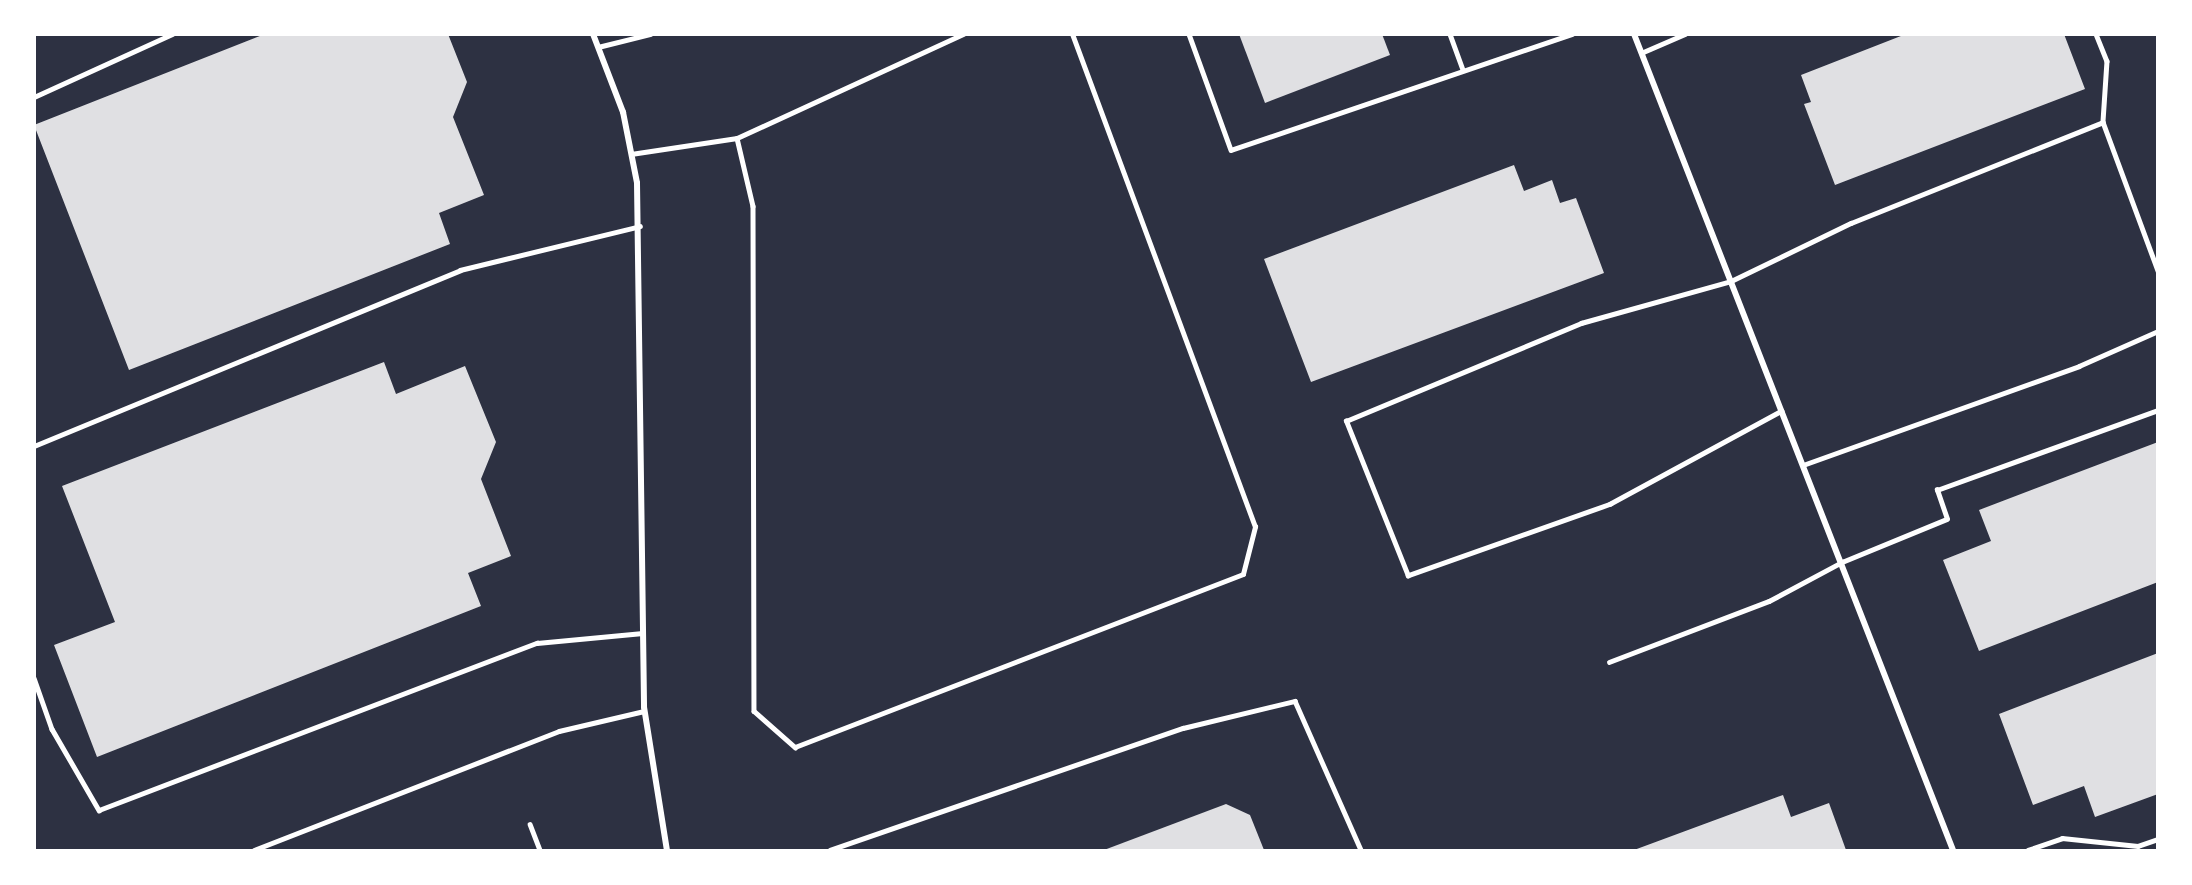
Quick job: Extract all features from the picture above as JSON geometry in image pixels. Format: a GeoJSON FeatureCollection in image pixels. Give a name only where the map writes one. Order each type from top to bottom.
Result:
{"type":"FeatureCollection","features":[{"type":"Feature","properties":{"kind":"street"},"geometry":{"type":"LineString","coordinates":[[593,34],[623,112],[640,226],[644,711],[667,850]]}},
{"type":"Feature","properties":{"kind":"street"},"geometry":{"type":"LineString","coordinates":[[1634,34],[1953,850]]}},
{"type":"Feature","properties":{"kind":"lane"},"geometry":{"type":"LineString","coordinates":[[34,97],[172,34]]}},
{"type":"Feature","properties":{"kind":"lane"},"geometry":{"type":"LineString","coordinates":[[598,47],[650,34]]}},
{"type":"Feature","properties":{"kind":"lane"},"geometry":{"type":"LineString","coordinates":[[631,154],[737,138],[963,34]]}},
{"type":"Feature","properties":{"kind":"lane"},"geometry":{"type":"LineString","coordinates":[[737,138],[753,206],[754,711],[795,747],[1243,574],[1255,527],[1072,34]]}},
{"type":"Feature","properties":{"kind":"lane"},"geometry":{"type":"LineString","coordinates":[[1189,34],[1231,150],[1572,34]]}},
{"type":"Feature","properties":{"kind":"lane"},"geometry":{"type":"LineString","coordinates":[[1450,34],[1464,70]]}},
{"type":"Feature","properties":{"kind":"lane"},"geometry":{"type":"LineString","coordinates":[[1641,53],[1685,34]]}},
{"type":"Feature","properties":{"kind":"lane"},"geometry":{"type":"LineString","coordinates":[[2096,34],[2107,62],[2103,122],[2157,271]]}},
{"type":"Feature","properties":{"kind":"lane"},"geometry":{"type":"LineString","coordinates":[[1782,411],[1611,504],[1408,576],[1346,422],[1581,323],[1731,281],[1851,222],[2103,122]]}},
{"type":"Feature","properties":{"kind":"lane"},"geometry":{"type":"LineString","coordinates":[[34,446],[460,270],[640,226]]}},
{"type":"Feature","properties":{"kind":"lane"},"geometry":{"type":"LineString","coordinates":[[1803,465],[2079,366],[2157,331]]}},
{"type":"Feature","properties":{"kind":"lane"},"geometry":{"type":"LineString","coordinates":[[1609,662],[1769,601],[1842,562],[1947,519],[1937,490],[2157,410]]}},
{"type":"Feature","properties":{"kind":"lane"},"geometry":{"type":"LineString","coordinates":[[34,678],[52,729],[99,810],[537,643],[643,633]]}},
{"type":"Feature","properties":{"kind":"lane"},"geometry":{"type":"LineString","coordinates":[[830,850],[1183,728],[1294,701],[1361,850]]}},
{"type":"Feature","properties":{"kind":"lane"},"geometry":{"type":"LineString","coordinates":[[254,850],[559,731],[644,711]]}},
{"type":"Feature","properties":{"kind":"lane"},"geometry":{"type":"LineString","coordinates":[[530,824],[540,850]]}},
{"type":"Feature","properties":{"kind":"lane"},"geometry":{"type":"LineString","coordinates":[[2028,850],[2062,838],[2138,846],[2157,839]]}},
{"type":"Feature","properties":{"kind":"building"},"geometry":{"type":"Polygon","coordinates":[[[265,34],[448,34],[467,82],[453,117],[484,195],[439,213],[450,244],[129,370],[34,125],[265,34]]]}},
{"type":"Feature","properties":{"kind":"building"},"geometry":{"type":"Polygon","coordinates":[[[1239,34],[1382,34],[1390,55],[1265,103],[1239,34]]]}},
{"type":"Feature","properties":{"kind":"building"},"geometry":{"type":"Polygon","coordinates":[[[1906,34],[2064,34],[2085,89],[1835,185],[1804,104],[1811,102],[1801,75],[1906,34]]]}},
{"type":"Feature","properties":{"kind":"building"},"geometry":{"type":"Polygon","coordinates":[[[1514,165],[1524,191],[1552,180],[1560,203],[1576,198],[1604,273],[1311,382],[1264,259],[1514,165]]]}},
{"type":"Feature","properties":{"kind":"building"},"geometry":{"type":"Polygon","coordinates":[[[384,362],[396,394],[465,366],[496,442],[481,479],[511,556],[468,573],[481,606],[97,757],[54,645],[115,622],[62,486],[384,362]]]}},
{"type":"Feature","properties":{"kind":"building"},"geometry":{"type":"Polygon","coordinates":[[[2158,442],[2158,582],[1979,651],[1943,560],[1991,541],[1979,510],[2158,442]]]}},
{"type":"Feature","properties":{"kind":"building"},"geometry":{"type":"Polygon","coordinates":[[[2158,653],[2158,794],[2095,817],[2084,786],[2033,805],[1999,714],[2158,653]]]}},
{"type":"Feature","properties":{"kind":"building"},"geometry":{"type":"Polygon","coordinates":[[[1783,795],[1791,817],[1829,803],[1846,850],[1634,850],[1783,795]]]}},
{"type":"Feature","properties":{"kind":"building"},"geometry":{"type":"Polygon","coordinates":[[[1226,804],[1250,815],[1264,850],[1104,850],[1226,804]]]}}]}
